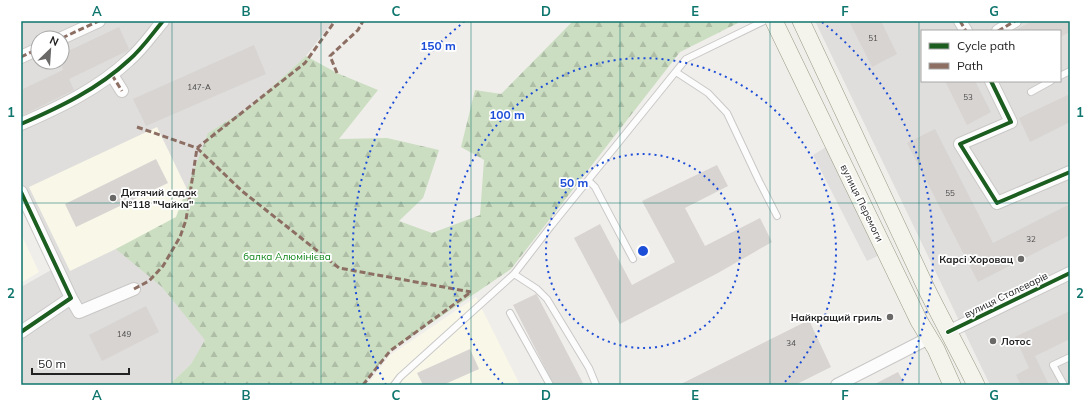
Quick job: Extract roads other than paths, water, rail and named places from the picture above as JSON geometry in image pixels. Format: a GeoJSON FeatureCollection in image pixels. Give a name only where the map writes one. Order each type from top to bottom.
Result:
{"type":"FeatureCollection","features":[{"type":"Feature","properties":{"kind":"main road","name":"вулиця Перемоги"},"geometry":{"type":"LineString","coordinates":[[774,21],[916,314],[936,349],[952,385]]}},
{"type":"Feature","properties":{"kind":"main road"},"geometry":{"type":"LineString","coordinates":[[800,21],[927,290],[976,385]]}},
{"type":"Feature","properties":{"kind":"street"},"geometry":{"type":"LineString","coordinates":[[70,34],[99,21]]}},
{"type":"Feature","properties":{"kind":"street"},"geometry":{"type":"LineString","coordinates":[[21,124],[76,98],[112,74],[130,60],[163,21]]}},
{"type":"Feature","properties":{"kind":"street"},"geometry":{"type":"LineString","coordinates":[[960,21],[965,30]]}},
{"type":"Feature","properties":{"kind":"street"},"geometry":{"type":"LineString","coordinates":[[1000,30],[1015,21]]}},
{"type":"Feature","properties":{"kind":"street"},"geometry":{"type":"LineString","coordinates":[[112,74],[122,91]]}},
{"type":"Feature","properties":{"kind":"street"},"geometry":{"type":"LineString","coordinates":[[991,82],[1011,122],[960,144],[997,203],[1070,172]]}},
{"type":"Feature","properties":{"kind":"street"},"geometry":{"type":"LineString","coordinates":[[21,192],[79,312],[134,289]]}},
{"type":"Feature","properties":{"kind":"street","name":"вулиця Сталеварів"},"geometry":{"type":"LineString","coordinates":[[948,332],[1070,273]]}},
{"type":"Feature","properties":{"kind":"street"},"geometry":{"type":"LineString","coordinates":[[21,332],[71,298]]}},
{"type":"Feature","properties":{"kind":"street"},"geometry":{"type":"LineString","coordinates":[[837,385],[929,338]]}},
{"type":"Feature","properties":{"kind":"lane"},"geometry":{"type":"LineString","coordinates":[[394,385],[400,377],[514,274],[588,180],[686,60],[764,21]]}},
{"type":"Feature","properties":{"kind":"lane"},"geometry":{"type":"LineString","coordinates":[[1061,76],[1070,71]]}},
{"type":"Feature","properties":{"kind":"lane"},"geometry":{"type":"LineString","coordinates":[[676,72],[708,93],[727,114],[777,216]]}},
{"type":"Feature","properties":{"kind":"lane"},"geometry":{"type":"LineString","coordinates":[[1031,92],[1049,82]]}},
{"type":"Feature","properties":{"kind":"lane"},"geometry":{"type":"LineString","coordinates":[[588,180],[595,187],[633,258]]}},
{"type":"Feature","properties":{"kind":"lane"},"geometry":{"type":"LineString","coordinates":[[514,274],[537,289],[547,299],[589,368],[596,385]]}},
{"type":"Feature","properties":{"kind":"lane"},"geometry":{"type":"LineString","coordinates":[[510,313],[550,385]]}},
{"type":"Feature","properties":{"kind":"lane"},"geometry":{"type":"LineString","coordinates":[[1064,385],[1054,365],[1070,357]]}},
{"type":"Feature","properties":{"kind":"place","name":"Дитячий садок №118 \"Чайка\""},"geometry":{"type":"Point","coordinates":[113,198]}},
{"type":"Feature","properties":{"kind":"place","name":"Карсі Хоровац"},"geometry":{"type":"Point","coordinates":[1021,259]}},
{"type":"Feature","properties":{"kind":"place","name":"Найкращий гриль"},"geometry":{"type":"Point","coordinates":[890,317]}},
{"type":"Feature","properties":{"kind":"place","name":"Лотос"},"geometry":{"type":"Point","coordinates":[993,341]}},
{"type":"Feature","properties":{"kind":"park label","name":"балка Алюмінієва"},"geometry":{"type":"Point","coordinates":[287,256]}}]}
